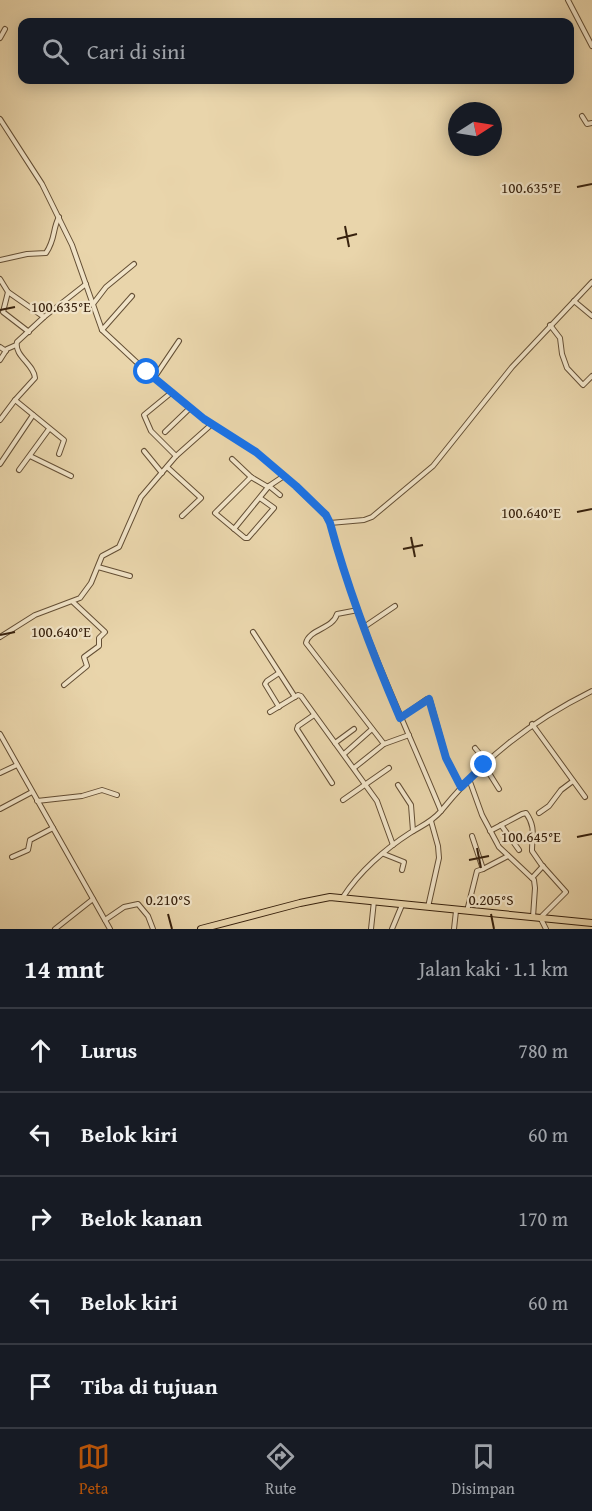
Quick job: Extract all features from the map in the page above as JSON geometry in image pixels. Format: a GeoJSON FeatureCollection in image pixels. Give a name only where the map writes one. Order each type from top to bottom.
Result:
{"type":"FeatureCollection","features":[{"type":"Feature","properties":{"kind":"highway"},"geometry":{"type":"LineString","coordinates":[[205,928],[330,897],[538,918],[579,925],[592,923]]}},
{"type":"Feature","properties":{"kind":"street"},"geometry":{"type":"LineString","coordinates":[[568,0],[592,46]]}},
{"type":"Feature","properties":{"kind":"street"},"geometry":{"type":"LineString","coordinates":[[0,38],[5,29]]}},
{"type":"Feature","properties":{"kind":"street"},"geometry":{"type":"LineString","coordinates":[[582,116],[587,124],[592,123]]}},
{"type":"Feature","properties":{"kind":"street"},"geometry":{"type":"LineString","coordinates":[[0,119],[37,175],[59,217],[72,245],[102,330],[190,408],[256,452],[314,504],[330,523],[364,627],[400,718],[441,811]]}},
{"type":"Feature","properties":{"kind":"street"},"geometry":{"type":"LineString","coordinates":[[0,260],[27,254],[46,253],[54,240],[59,217]]}},
{"type":"Feature","properties":{"kind":"street"},"geometry":{"type":"LineString","coordinates":[[93,305],[106,287],[134,264]]}},
{"type":"Feature","properties":{"kind":"street"},"geometry":{"type":"LineString","coordinates":[[0,279],[8,291],[44,316]]}},
{"type":"Feature","properties":{"kind":"street"},"geometry":{"type":"LineString","coordinates":[[330,523],[364,520],[372,517],[430,469],[512,366],[592,282]]}},
{"type":"Feature","properties":{"kind":"street"},"geometry":{"type":"LineString","coordinates":[[0,360],[6,351],[16,345],[44,316],[86,284]]}},
{"type":"Feature","properties":{"kind":"street"},"geometry":{"type":"LineString","coordinates":[[8,291],[3,312],[29,332]]}},
{"type":"Feature","properties":{"kind":"street"},"geometry":{"type":"LineString","coordinates":[[102,330],[132,296]]}},
{"type":"Feature","properties":{"kind":"street"},"geometry":{"type":"LineString","coordinates":[[574,301],[592,316]]}},
{"type":"Feature","properties":{"kind":"street"},"geometry":{"type":"LineString","coordinates":[[550,325],[560,338],[562,354],[568,370],[582,385],[592,376]]}},
{"type":"Feature","properties":{"kind":"street"},"geometry":{"type":"LineString","coordinates":[[154,378],[178,341]]}},
{"type":"Feature","properties":{"kind":"street"},"geometry":{"type":"LineString","coordinates":[[0,420],[35,376],[17,351],[16,345]]}},
{"type":"Feature","properties":{"kind":"street"},"geometry":{"type":"LineString","coordinates":[[0,347],[6,351]]}},
{"type":"Feature","properties":{"kind":"street"},"geometry":{"type":"LineString","coordinates":[[172,392],[144,416],[152,432],[176,456]]}},
{"type":"Feature","properties":{"kind":"street"},"geometry":{"type":"LineString","coordinates":[[15,400],[64,441],[59,454]]}},
{"type":"Feature","properties":{"kind":"street"},"geometry":{"type":"LineString","coordinates":[[165,432],[190,408]]}},
{"type":"Feature","properties":{"kind":"street"},"geometry":{"type":"LineString","coordinates":[[0,464],[33,415]]}},
{"type":"Feature","properties":{"kind":"street"},"geometry":{"type":"LineString","coordinates":[[0,638],[35,615],[73,602],[86,592],[102,556],[119,547],[139,500],[176,456],[212,424]]}},
{"type":"Feature","properties":{"kind":"street"},"geometry":{"type":"LineString","coordinates":[[19,470],[49,429]]}},
{"type":"Feature","properties":{"kind":"street"},"geometry":{"type":"LineString","coordinates":[[144,451],[162,472]]}},
{"type":"Feature","properties":{"kind":"street"},"geometry":{"type":"LineString","coordinates":[[30,456],[70,476]]}},
{"type":"Feature","properties":{"kind":"street"},"geometry":{"type":"LineString","coordinates":[[232,459],[251,477],[280,495]]}},
{"type":"Feature","properties":{"kind":"street"},"geometry":{"type":"LineString","coordinates":[[167,467],[201,498],[182,516]]}},
{"type":"Feature","properties":{"kind":"street"},"geometry":{"type":"LineString","coordinates":[[234,529],[269,487],[284,476]]}},
{"type":"Feature","properties":{"kind":"street"},"geometry":{"type":"LineString","coordinates":[[251,477],[215,513],[245,538],[250,537],[274,508],[260,498]]}},
{"type":"Feature","properties":{"kind":"street"},"geometry":{"type":"LineString","coordinates":[[98,567],[130,576]]}},
{"type":"Feature","properties":{"kind":"street"},"geometry":{"type":"LineString","coordinates":[[64,685],[87,666],[84,657],[99,646],[99,638],[105,632],[73,602]]}},
{"type":"Feature","properties":{"kind":"street"},"geometry":{"type":"LineString","coordinates":[[364,627],[394,606]]}},
{"type":"Feature","properties":{"kind":"street"},"geometry":{"type":"LineString","coordinates":[[358,610],[337,614],[334,622],[309,637],[306,643],[384,744]]}},
{"type":"Feature","properties":{"kind":"street"},"geometry":{"type":"LineString","coordinates":[[253,633],[295,697]]}},
{"type":"Feature","properties":{"kind":"street"},"geometry":{"type":"LineString","coordinates":[[279,674],[265,684],[279,707]]}},
{"type":"Feature","properties":{"kind":"street"},"geometry":{"type":"LineString","coordinates":[[343,897],[353,882],[393,845],[431,821],[500,748],[532,724],[592,691]]}},
{"type":"Feature","properties":{"kind":"street"},"geometry":{"type":"LineString","coordinates":[[270,712],[295,697],[302,696],[366,784],[381,810],[393,845]]}},
{"type":"Feature","properties":{"kind":"street"},"geometry":{"type":"LineString","coordinates":[[400,718],[427,699],[430,700],[446,758],[461,787]]}},
{"type":"Feature","properties":{"kind":"street"},"geometry":{"type":"LineString","coordinates":[[314,715],[297,729],[332,783]]}},
{"type":"Feature","properties":{"kind":"street"},"geometry":{"type":"LineString","coordinates":[[532,724],[585,797]]}},
{"type":"Feature","properties":{"kind":"street"},"geometry":{"type":"LineString","coordinates":[[335,743],[354,729]]}},
{"type":"Feature","properties":{"kind":"street"},"geometry":{"type":"LineString","coordinates":[[344,754],[372,729]]}},
{"type":"Feature","properties":{"kind":"street"},"geometry":{"type":"LineString","coordinates":[[0,734],[110,929]]}},
{"type":"Feature","properties":{"kind":"street"},"geometry":{"type":"LineString","coordinates":[[354,768],[384,744],[409,735]]}},
{"type":"Feature","properties":{"kind":"street"},"geometry":{"type":"LineString","coordinates":[[475,748],[499,789]]}},
{"type":"Feature","properties":{"kind":"street"},"geometry":{"type":"LineString","coordinates":[[0,773],[17,765]]}},
{"type":"Feature","properties":{"kind":"street"},"geometry":{"type":"LineString","coordinates":[[343,800],[389,768]]}},
{"type":"Feature","properties":{"kind":"street"},"geometry":{"type":"LineString","coordinates":[[470,779],[482,815],[499,847],[532,878],[538,918],[546,929]]}},
{"type":"Feature","properties":{"kind":"street"},"geometry":{"type":"LineString","coordinates":[[539,813],[573,781]]}},
{"type":"Feature","properties":{"kind":"street"},"geometry":{"type":"LineString","coordinates":[[398,785],[411,805],[413,831]]}},
{"type":"Feature","properties":{"kind":"street"},"geometry":{"type":"LineString","coordinates":[[38,801],[82,796],[98,790],[117,795]]}},
{"type":"Feature","properties":{"kind":"street"},"geometry":{"type":"LineString","coordinates":[[0,809],[32,792]]}},
{"type":"Feature","properties":{"kind":"street"},"geometry":{"type":"LineString","coordinates":[[490,831],[522,814],[528,815],[535,836],[532,851],[566,891],[538,918]]}},
{"type":"Feature","properties":{"kind":"street"},"geometry":{"type":"LineString","coordinates":[[428,908],[439,858],[431,821]]}},
{"type":"Feature","properties":{"kind":"street"},"geometry":{"type":"LineString","coordinates":[[501,825],[519,850]]}},
{"type":"Feature","properties":{"kind":"street"},"geometry":{"type":"LineString","coordinates":[[12,857],[28,850],[30,840],[53,828]]}},
{"type":"Feature","properties":{"kind":"street"},"geometry":{"type":"LineString","coordinates":[[472,836],[483,869]]}},
{"type":"Feature","properties":{"kind":"street"},"geometry":{"type":"LineString","coordinates":[[384,854],[404,862],[402,870]]}},
{"type":"Feature","properties":{"kind":"street"},"geometry":{"type":"LineString","coordinates":[[467,912],[477,871],[508,856]]}},
{"type":"Feature","properties":{"kind":"street"},"geometry":{"type":"LineString","coordinates":[[532,878],[543,866]]}},
{"type":"Feature","properties":{"kind":"street"},"geometry":{"type":"LineString","coordinates":[[55,929],[93,899]]}},
{"type":"Feature","properties":{"kind":"street"},"geometry":{"type":"LineString","coordinates":[[371,929],[374,901]]}},
{"type":"Feature","properties":{"kind":"street"},"geometry":{"type":"LineString","coordinates":[[105,920],[124,907],[138,904],[148,916],[153,929]]}},
{"type":"Feature","properties":{"kind":"street"},"geometry":{"type":"LineString","coordinates":[[392,929],[402,905]]}},
{"type":"Feature","properties":{"kind":"street"},"geometry":{"type":"LineString","coordinates":[[454,929],[456,911]]}},
{"type":"Feature","properties":{"kind":"route"},"geometry":{"type":"LineString","coordinates":[[147,372],[204,419],[256,452],[326,515],[380,671],[400,718],[429,699],[446,758],[461,787],[484,765]]}}]}
